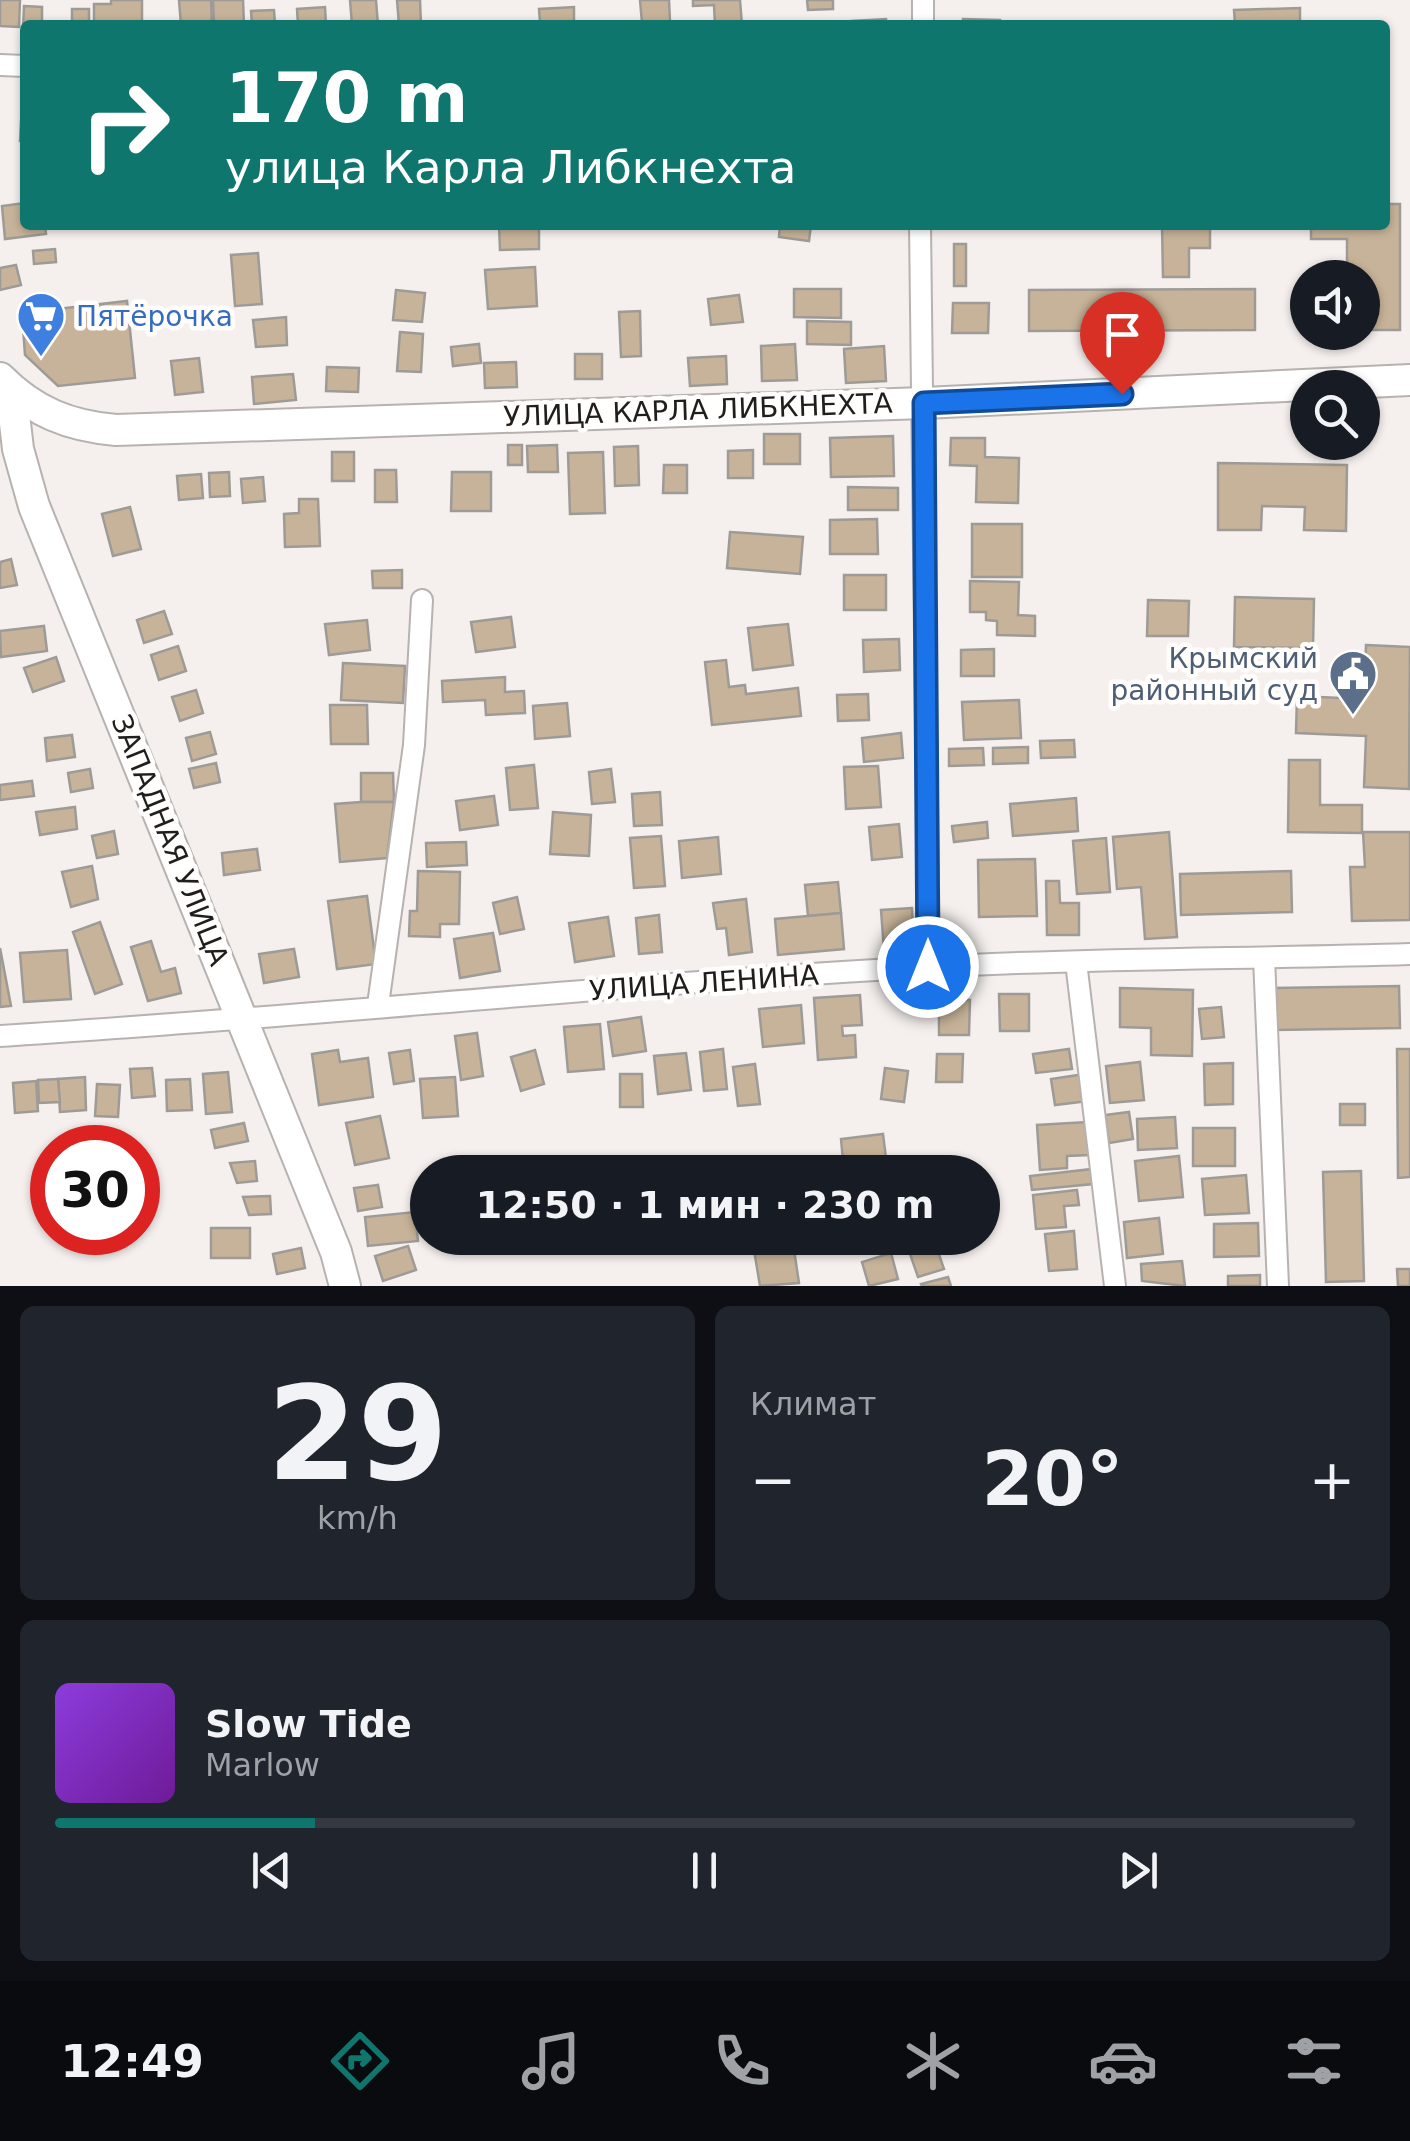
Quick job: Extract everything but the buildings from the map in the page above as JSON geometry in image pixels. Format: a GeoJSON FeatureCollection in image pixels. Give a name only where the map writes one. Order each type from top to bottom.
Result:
{"type":"FeatureCollection","features":[{"type":"Feature","properties":{"kind":"main road","name":"УЛИЦА КАРЛА ЛИБКНЕХТА"},"geometry":{"type":"LineString","coordinates":[[6,384],[64,422],[116,430],[924,403],[1410,380]]}},
{"type":"Feature","properties":{"kind":"main road","name":"ЗАПАДНАЯ УЛИЦА"},"geometry":{"type":"LineString","coordinates":[[6,384],[34,506],[244,1021],[336,1252],[345,1286]]}},
{"type":"Feature","properties":{"kind":"street"},"geometry":{"type":"LineString","coordinates":[[920,230],[928,967]]}},
{"type":"Feature","properties":{"kind":"street"},"geometry":{"type":"LineString","coordinates":[[378,1005],[414,745],[422,600]]}},
{"type":"Feature","properties":{"kind":"street","name":"УЛИЦА ЛЕНИНА"},"geometry":{"type":"LineString","coordinates":[[0,1036],[244,1021],[378,1005],[928,967],[1410,954]]}},
{"type":"Feature","properties":{"kind":"street"},"geometry":{"type":"LineString","coordinates":[[1264,958],[1278,1286]]}},
{"type":"Feature","properties":{"kind":"street"},"geometry":{"type":"LineString","coordinates":[[1076,962],[1114,1286]]}},
{"type":"Feature","properties":{"kind":"place","name":"Пятёрочка"},"geometry":{"type":"Point","coordinates":[41,358]}},
{"type":"Feature","properties":{"kind":"place","name":"Крымский районный суд"},"geometry":{"type":"Point","coordinates":[1353,716]}},
{"type":"Feature","properties":{"kind":"route"},"geometry":{"type":"LineString","coordinates":[[928,967],[924,403],[1122,394]]}}]}
